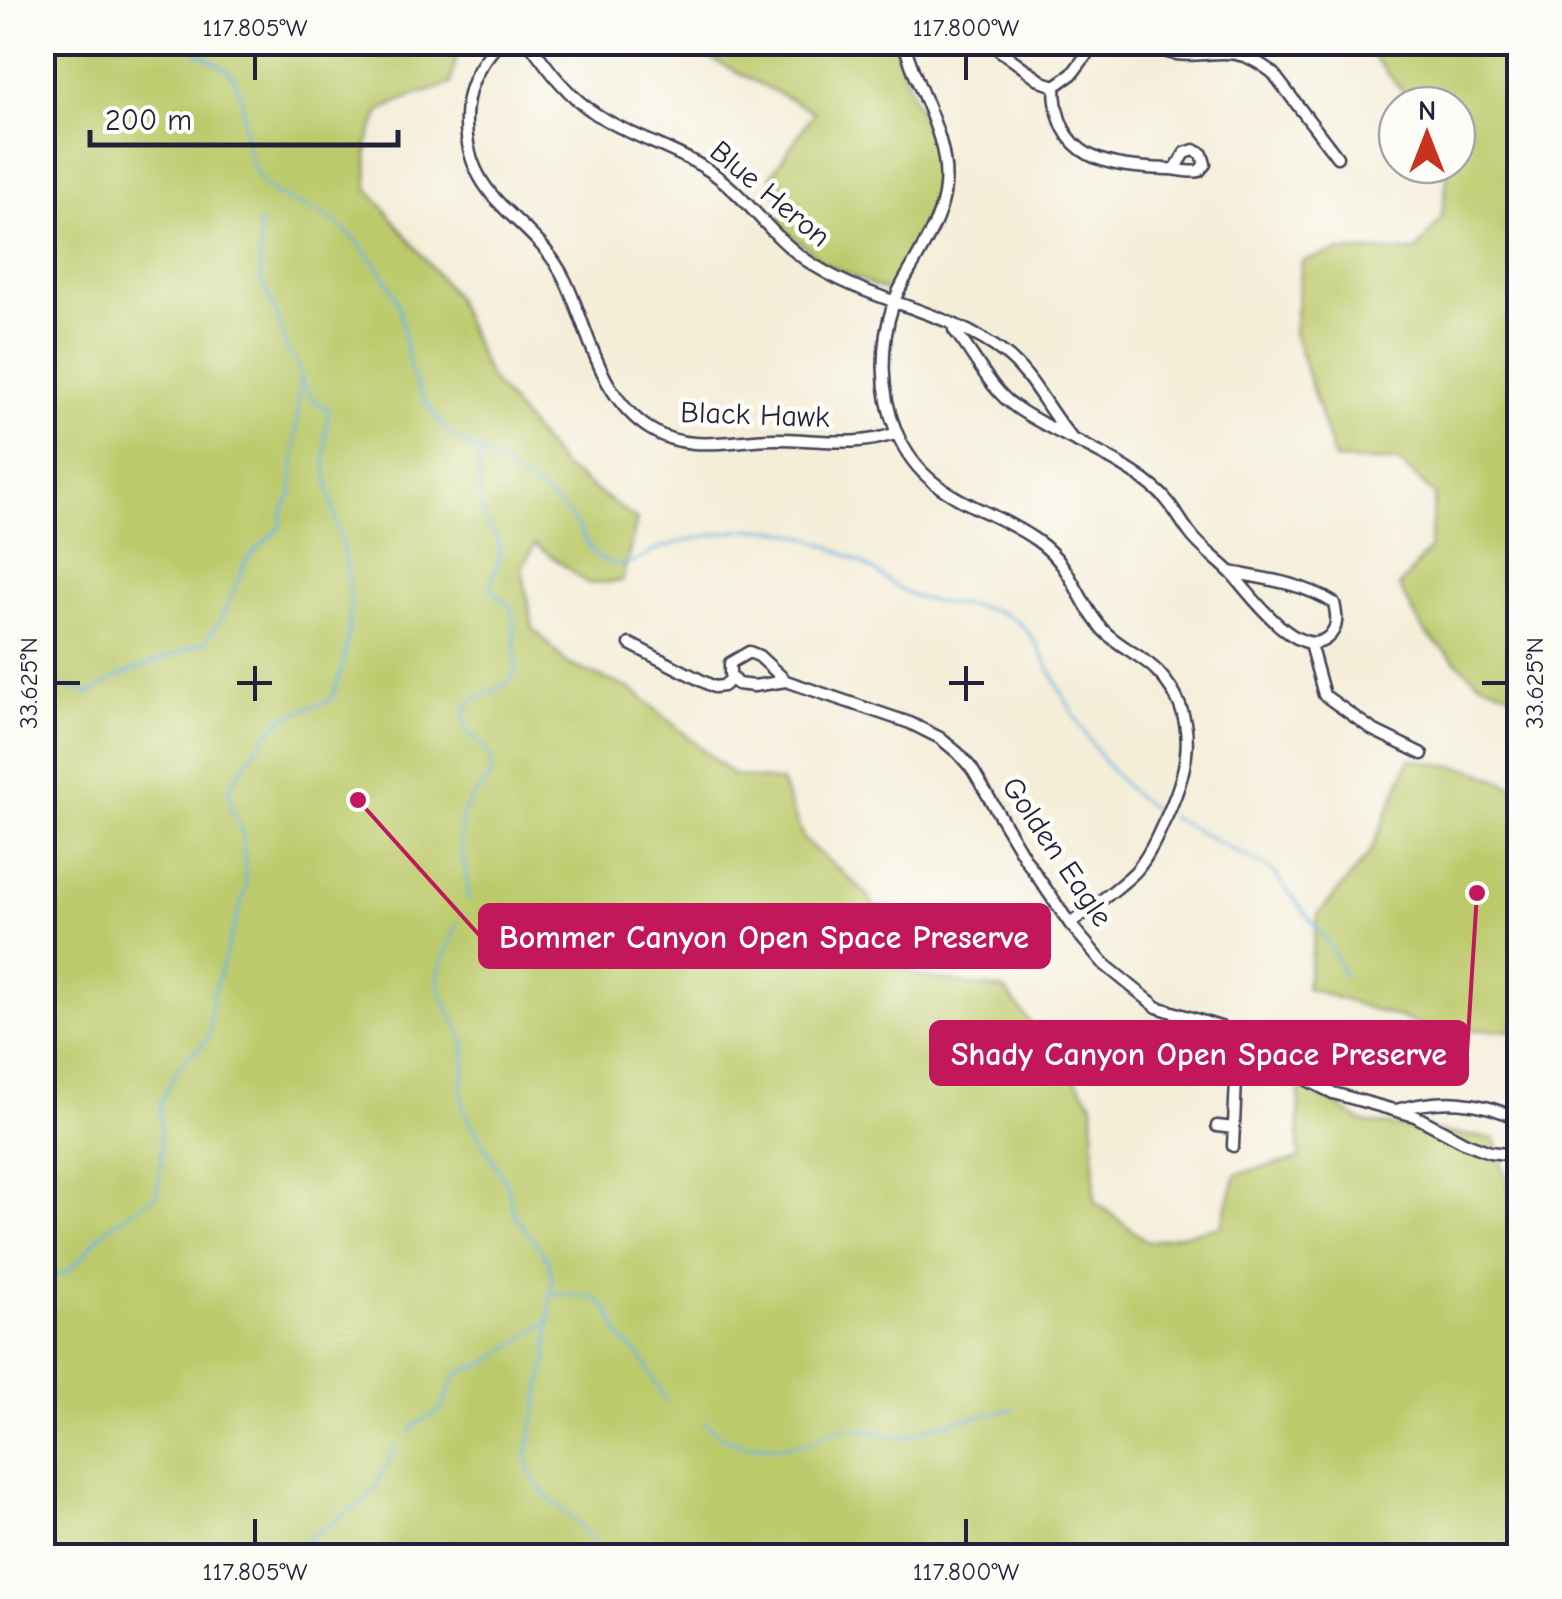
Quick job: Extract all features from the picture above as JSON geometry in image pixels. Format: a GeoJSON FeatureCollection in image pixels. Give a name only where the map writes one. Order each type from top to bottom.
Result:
{"type":"FeatureCollection","features":[{"type":"Feature","properties":{"kind":"street","name":"Black Hawk"},"geometry":{"type":"LineString","coordinates":[[500,42],[473,78],[466,104],[471,159],[488,192],[548,253],[564,278],[604,379],[630,416],[654,432],[680,442],[771,439],[853,443],[897,433]]}},
{"type":"Feature","properties":{"kind":"street","name":"Blue Heron"},"geometry":{"type":"LineString","coordinates":[[528,42],[550,72],[596,114],[711,171],[802,258],[844,284],[949,325],[1004,353],[1031,380],[1052,416],[1070,436]]}},
{"type":"Feature","properties":{"kind":"street"},"geometry":{"type":"LineString","coordinates":[[904,42],[946,166],[945,192],[933,228],[893,303],[883,369],[897,433],[918,465],[946,494],[1022,531],[1065,565],[1104,630],[1157,670],[1184,717],[1185,777],[1153,845],[1136,871],[1070,924]]}},
{"type":"Feature","properties":{"kind":"street"},"geometry":{"type":"LineString","coordinates":[[988,42],[1055,86]]}},
{"type":"Feature","properties":{"kind":"street"},"geometry":{"type":"LineString","coordinates":[[1055,86],[1072,74],[1096,42]]}},
{"type":"Feature","properties":{"kind":"street"},"geometry":{"type":"LineString","coordinates":[[1150,42],[1181,56],[1226,54],[1258,63],[1273,72],[1337,156]]}},
{"type":"Feature","properties":{"kind":"street"},"geometry":{"type":"LineString","coordinates":[[1055,86],[1064,126],[1080,150],[1125,168],[1174,169]]}},
{"type":"Feature","properties":{"kind":"street","name":"Blue Heron"},"geometry":{"type":"LineString","coordinates":[[949,325],[1017,408],[1155,489],[1262,610],[1292,635],[1310,644]]}},
{"type":"Feature","properties":{"kind":"street"},"geometry":{"type":"LineString","coordinates":[[1230,572],[1286,582],[1334,603],[1337,619],[1333,632],[1323,642],[1310,644],[1324,696],[1373,730],[1422,754]]}},
{"type":"Feature","properties":{"kind":"street"},"geometry":{"type":"LineString","coordinates":[[630,644],[700,683],[723,686],[733,678]]}},
{"type":"Feature","properties":{"kind":"street","name":"Golden Eagle"},"geometry":{"type":"LineString","coordinates":[[786,681],[754,686],[736,684],[730,663],[749,652],[759,656],[786,681],[910,724],[940,738],[958,753],[1070,924],[1104,964],[1157,1007],[1254,1040],[1332,1093],[1415,1116],[1466,1144],[1517,1154]]}},
{"type":"Feature","properties":{"kind":"street"},"geometry":{"type":"LineString","coordinates":[[1232,1146],[1236,1080],[1254,1040]]}},
{"type":"Feature","properties":{"kind":"street"},"geometry":{"type":"LineString","coordinates":[[1391,1112],[1423,1102],[1456,1100],[1520,1120]]}},
{"type":"Feature","properties":{"kind":"street"},"geometry":{"type":"LineString","coordinates":[[1217,1126],[1234,1128]]}},
{"type":"Feature","properties":{"kind":"green space"},"geometry":{"type":"Polygon","coordinates":[[[42,43],[459,43],[451,84],[380,111],[367,145],[368,188],[453,294],[489,377],[563,467],[637,520],[622,581],[589,584],[535,544],[522,568],[533,628],[568,664],[633,690],[733,775],[781,782],[804,840],[865,892],[890,930],[892,958],[917,976],[1005,990],[1093,1103],[1095,1202],[1148,1242],[1221,1226],[1236,1174],[1299,1159],[1299,1080],[1362,1122],[1495,1139],[1519,1222],[1519,1556],[43,1556],[42,43]]]}},
{"type":"Feature","properties":{"kind":"green space"},"geometry":{"type":"Polygon","coordinates":[[[698,43],[895,43],[930,140],[935,186],[930,213],[917,243],[889,289],[883,290],[824,263],[777,223],[786,213],[771,176],[814,112],[695,50],[698,43]]]}},
{"type":"Feature","properties":{"kind":"green space"},"geometry":{"type":"Polygon","coordinates":[[[1361,43],[1519,43],[1519,697],[1478,681],[1425,633],[1399,587],[1429,549],[1435,495],[1399,462],[1335,460],[1294,332],[1302,261],[1339,251],[1416,251],[1441,219],[1446,185],[1477,185],[1477,85],[1398,85],[1361,43]]]}},
{"type":"Feature","properties":{"kind":"green space"},"geometry":{"type":"Polygon","coordinates":[[[1410,759],[1476,770],[1519,789],[1519,1031],[1434,1029],[1306,988],[1318,915],[1370,853],[1410,759]]]}},
{"type":"Feature","properties":{"kind":"waterway"},"geometry":{"type":"LineString","coordinates":[[186,42],[234,78],[242,101],[248,154],[260,179],[279,196],[334,222],[384,275],[399,309],[413,376],[444,428],[558,505],[598,557],[623,564],[664,547],[704,537],[745,530],[779,531],[843,553],[911,595],[1007,615],[1033,640],[1085,733],[1112,771],[1145,803],[1163,814]]}},
{"type":"Feature","properties":{"kind":"waterway"},"geometry":{"type":"LineString","coordinates":[[42,682],[91,693],[115,678],[205,642],[221,619],[247,559],[281,526],[283,510],[292,494],[300,377],[261,279],[259,221]]}},
{"type":"Feature","properties":{"kind":"waterway"},"geometry":{"type":"LineString","coordinates":[[42,1279],[71,1268],[103,1232],[156,1195],[161,1170],[160,1104],[178,1067],[209,1038],[212,998],[246,888],[243,835],[230,806],[230,785],[284,717],[331,700],[341,670],[350,603],[347,570],[329,491],[325,453],[329,410],[311,398],[300,377]]}},
{"type":"Feature","properties":{"kind":"waterway"},"geometry":{"type":"LineString","coordinates":[[468,900],[462,817],[488,779],[492,765],[487,751],[467,728],[465,713],[474,700],[505,685],[516,664],[512,613],[491,588],[500,548],[480,505],[480,454]]}},
{"type":"Feature","properties":{"kind":"waterway"},"geometry":{"type":"LineString","coordinates":[[1170,817],[1272,870],[1330,945],[1344,976]]}},
{"type":"Feature","properties":{"kind":"waterway"},"geometry":{"type":"LineString","coordinates":[[457,924],[438,974],[441,994],[465,1042],[461,1090],[465,1112],[506,1182],[514,1214],[549,1261],[552,1276],[547,1359],[527,1455],[530,1471],[548,1496],[582,1528],[597,1556]]}},
{"type":"Feature","properties":{"kind":"waterway"},"geometry":{"type":"LineString","coordinates":[[551,1293],[596,1298],[609,1311],[620,1337],[643,1359],[666,1402]]}},
{"type":"Feature","properties":{"kind":"waterway"},"geometry":{"type":"LineString","coordinates":[[410,1432],[416,1424],[439,1412],[457,1374],[488,1362],[548,1322]]}},
{"type":"Feature","properties":{"kind":"waterway"},"geometry":{"type":"LineString","coordinates":[[704,1422],[723,1438],[744,1445],[781,1447],[853,1428],[905,1438],[933,1426],[1016,1408]]}},
{"type":"Feature","properties":{"kind":"waterway"},"geometry":{"type":"LineString","coordinates":[[297,1556],[299,1545],[363,1502],[375,1488],[396,1446]]}},
{"type":"Feature","properties":{"kind":"place","name":"Bommer Canyon Open Space Preserve"},"geometry":{"type":"Point","coordinates":[358,800]}},
{"type":"Feature","properties":{"kind":"place","name":"Shady Canyon Open Space Preserve"},"geometry":{"type":"Point","coordinates":[1477,893]}}]}
